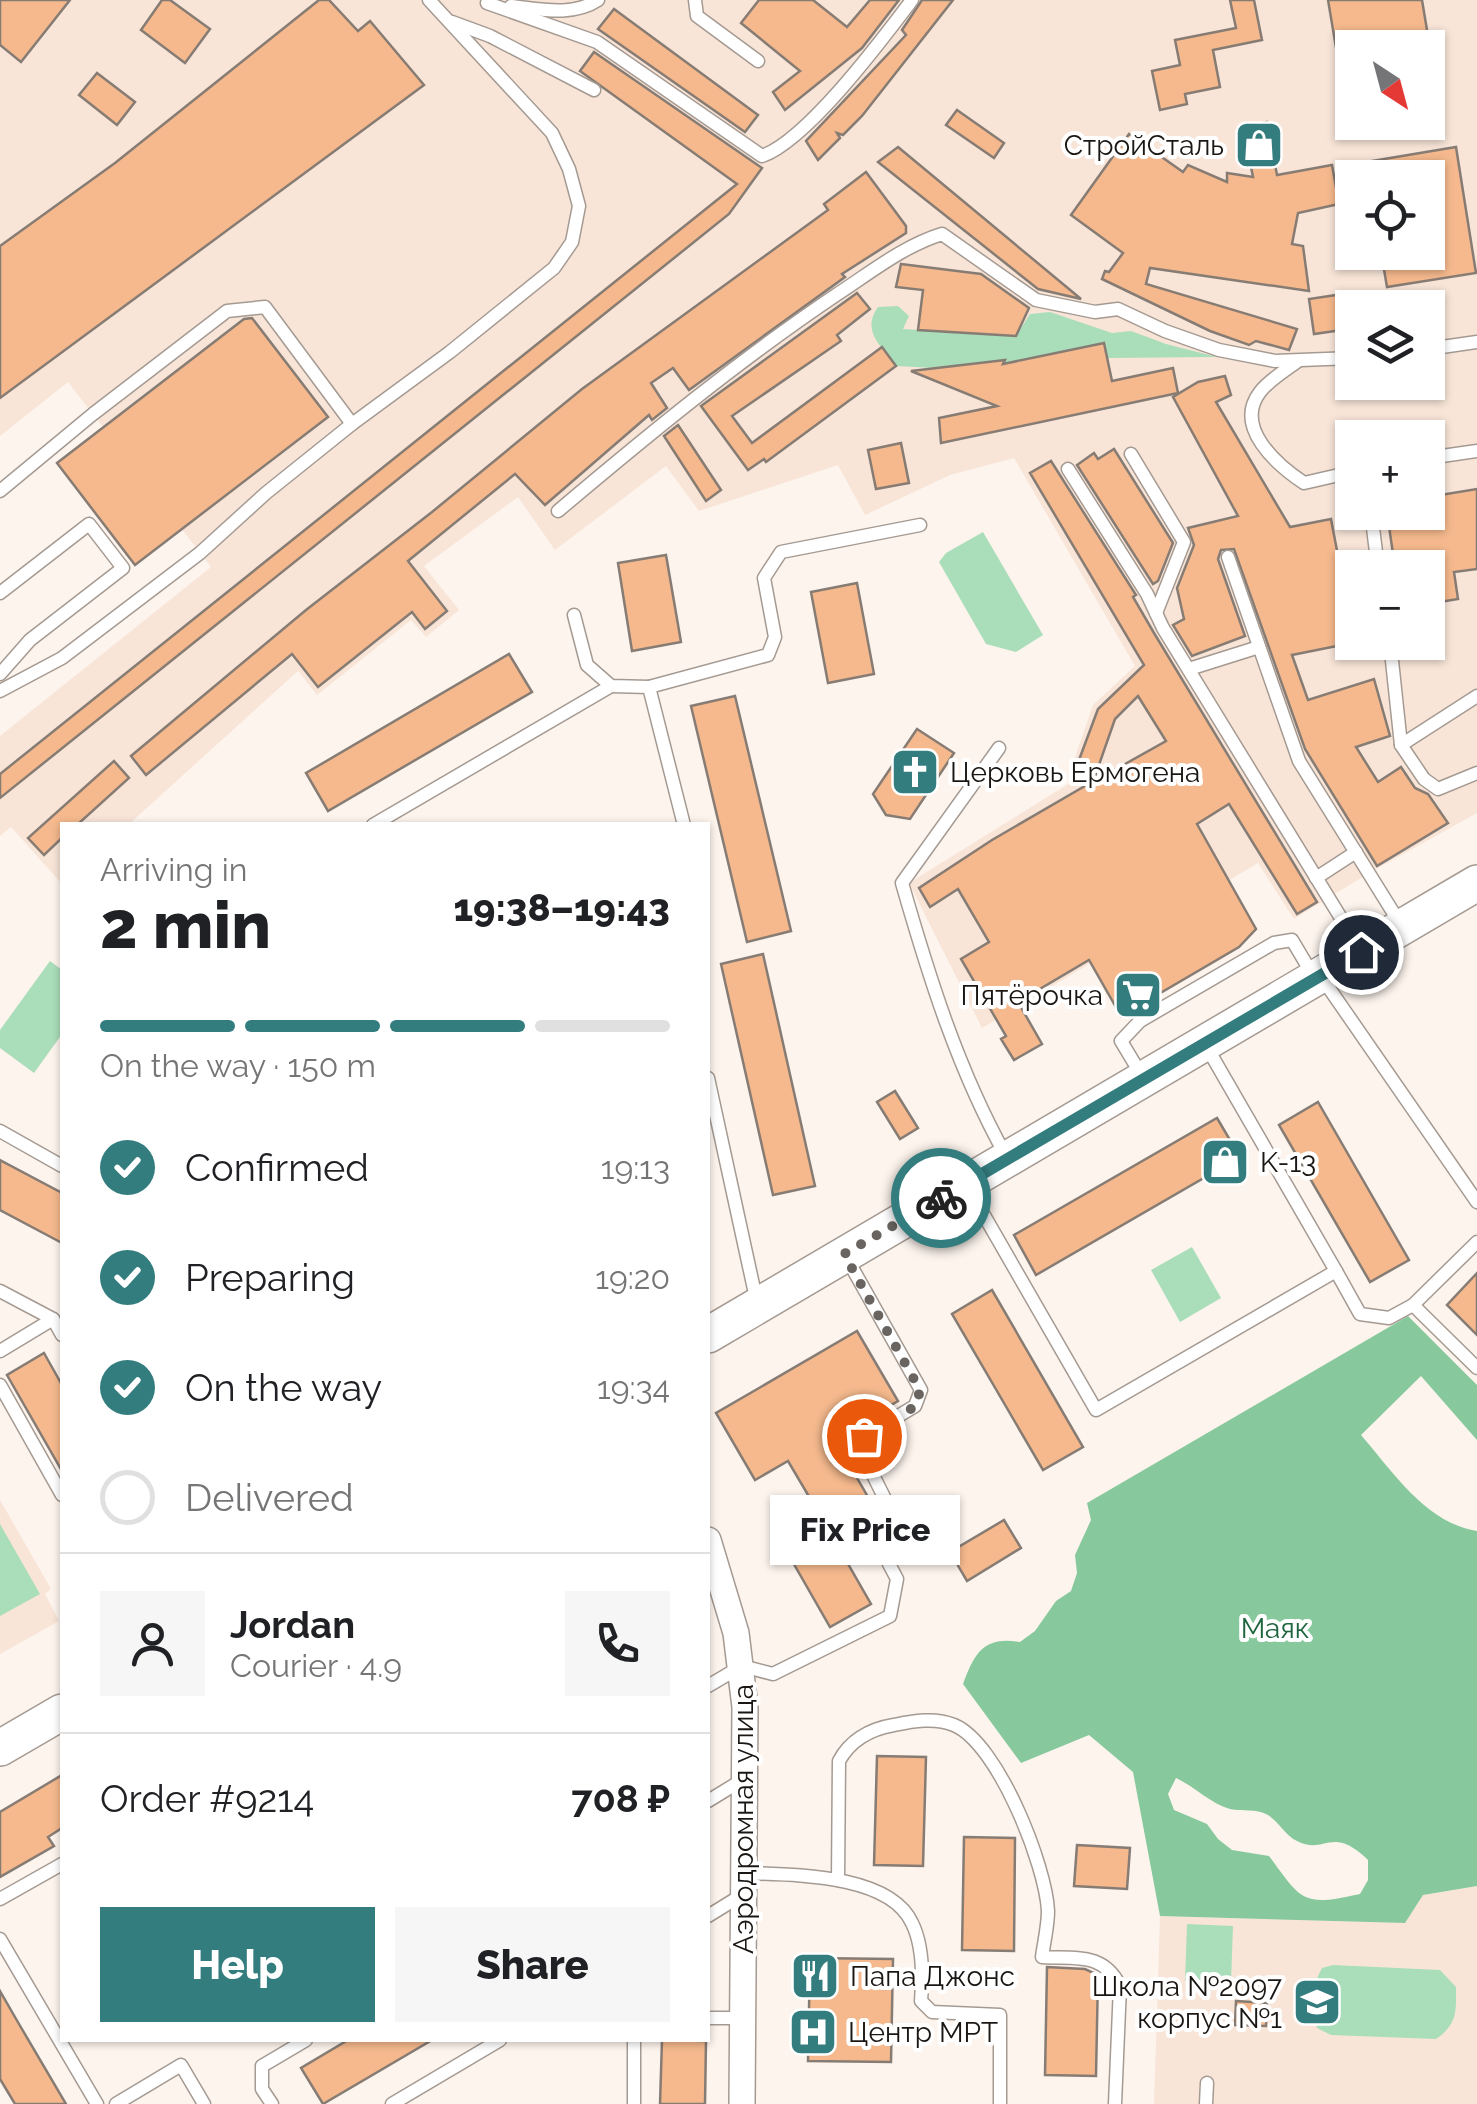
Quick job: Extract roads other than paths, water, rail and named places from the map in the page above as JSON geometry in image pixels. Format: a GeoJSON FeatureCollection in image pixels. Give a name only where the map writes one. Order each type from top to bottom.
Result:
{"type":"FeatureCollection","features":[{"type":"Feature","properties":{"kind":"main road"},"geometry":{"type":"LineString","coordinates":[[710,1334],[1477,883]]}},
{"type":"Feature","properties":{"kind":"main road"},"geometry":{"type":"LineString","coordinates":[[0,1748],[60,1713]]}},
{"type":"Feature","properties":{"kind":"street","name":"Аэродромная улица"},"geometry":{"type":"LineString","coordinates":[[710,1546],[730,1607],[742,1666],[746,1778],[742,2104]]}},
{"type":"Feature","properties":{"kind":"lane"},"geometry":{"type":"LineString","coordinates":[[0,691],[62,658],[200,553],[266,493],[554,268],[572,242],[579,206],[569,168],[552,134],[429,0]]}},
{"type":"Feature","properties":{"kind":"lane"},"geometry":{"type":"LineString","coordinates":[[469,0],[558,10],[584,9],[598,0]]}},
{"type":"Feature","properties":{"kind":"lane"},"geometry":{"type":"LineString","coordinates":[[695,0],[697,16],[758,61]]}},
{"type":"Feature","properties":{"kind":"lane"},"geometry":{"type":"LineString","coordinates":[[487,3],[597,42],[762,156],[777,151],[836,92],[912,0]]}},
{"type":"Feature","properties":{"kind":"lane"},"geometry":{"type":"LineString","coordinates":[[450,21],[490,36],[594,90]]}},
{"type":"Feature","properties":{"kind":"lane"},"geometry":{"type":"LineString","coordinates":[[558,512],[662,423],[789,327],[917,242],[942,234],[1036,300],[1095,312],[1118,309],[1166,332],[1218,350],[1275,361],[1335,359]]}},
{"type":"Feature","properties":{"kind":"lane"},"geometry":{"type":"LineString","coordinates":[[0,491],[212,322],[228,311],[249,306],[264,307],[352,424]]}},
{"type":"Feature","properties":{"kind":"lane"},"geometry":{"type":"LineString","coordinates":[[1445,347],[1477,342]]}},
{"type":"Feature","properties":{"kind":"lane"},"geometry":{"type":"LineString","coordinates":[[1298,360],[1260,391],[1251,410],[1254,433],[1282,469],[1304,483],[1335,476]]}},
{"type":"Feature","properties":{"kind":"lane"},"geometry":{"type":"LineString","coordinates":[[1445,456],[1477,451]]}},
{"type":"Feature","properties":{"kind":"lane"},"geometry":{"type":"LineString","coordinates":[[1131,454],[1184,542],[1156,613]]}},
{"type":"Feature","properties":{"kind":"lane"},"geometry":{"type":"LineString","coordinates":[[1068,470],[1361,952]]}},
{"type":"Feature","properties":{"kind":"lane"},"geometry":{"type":"LineString","coordinates":[[0,592],[90,524],[123,568],[30,640],[0,674]]}},
{"type":"Feature","properties":{"kind":"lane"},"geometry":{"type":"LineString","coordinates":[[378,822],[611,686],[650,687],[768,655],[775,637],[764,578],[782,552],[920,525]]}},
{"type":"Feature","properties":{"kind":"lane"},"geometry":{"type":"LineString","coordinates":[[1228,557],[1299,762],[1403,927]]}},
{"type":"Feature","properties":{"kind":"lane"},"geometry":{"type":"LineString","coordinates":[[574,615],[587,665],[611,686]]}},
{"type":"Feature","properties":{"kind":"lane"},"geometry":{"type":"LineString","coordinates":[[1189,670],[1259,647]]}},
{"type":"Feature","properties":{"kind":"lane"},"geometry":{"type":"LineString","coordinates":[[1392,660],[1401,746],[1424,779],[1438,788],[1477,773]]}},
{"type":"Feature","properties":{"kind":"lane"},"geometry":{"type":"LineString","coordinates":[[650,687],[683,822]]}},
{"type":"Feature","properties":{"kind":"lane"},"geometry":{"type":"LineString","coordinates":[[1401,746],[1477,696]]}},
{"type":"Feature","properties":{"kind":"lane"},"geometry":{"type":"LineString","coordinates":[[998,748],[902,883],[937,1004],[986,1122],[1007,1159]]}},
{"type":"Feature","properties":{"kind":"lane"},"geometry":{"type":"LineString","coordinates":[[1316,878],[1356,852]]}},
{"type":"Feature","properties":{"kind":"lane"},"geometry":{"type":"LineString","coordinates":[[1143,1078],[1121,1041],[1140,1021],[1274,943],[1292,940],[1477,1202]]}},
{"type":"Feature","properties":{"kind":"lane"},"geometry":{"type":"LineString","coordinates":[[1204,1042],[1360,1314],[1390,1318],[1413,1305],[1477,1242]]}},
{"type":"Feature","properties":{"kind":"lane"},"geometry":{"type":"LineString","coordinates":[[710,1087],[758,1306]]}},
{"type":"Feature","properties":{"kind":"lane"},"geometry":{"type":"LineString","coordinates":[[0,1131],[60,1165]]}},
{"type":"Feature","properties":{"kind":"lane"},"geometry":{"type":"LineString","coordinates":[[966,1184],[1096,1410],[1336,1272]]}},
{"type":"Feature","properties":{"kind":"lane"},"geometry":{"type":"LineString","coordinates":[[710,1685],[742,1666],[772,1674],[890,1616],[897,1580],[868,1524],[886,1501],[862,1453],[864,1436],[916,1406],[920,1390],[844,1254]]}},
{"type":"Feature","properties":{"kind":"lane"},"geometry":{"type":"LineString","coordinates":[[0,1291],[53,1319],[60,1331]]}},
{"type":"Feature","properties":{"kind":"lane"},"geometry":{"type":"LineString","coordinates":[[1413,1305],[1477,1368]]}},
{"type":"Feature","properties":{"kind":"lane"},"geometry":{"type":"LineString","coordinates":[[0,1352],[53,1319]]}},
{"type":"Feature","properties":{"kind":"lane"},"geometry":{"type":"LineString","coordinates":[[0,1385],[60,1491]]}},
{"type":"Feature","properties":{"kind":"lane"},"geometry":{"type":"LineString","coordinates":[[838,1880],[839,1761],[845,1750],[877,1728],[922,1719],[954,1724],[976,1740],[1018,1812],[1043,1875],[1048,1914],[1042,1957],[1102,1962],[1112,1970],[1120,1986],[1115,2104]]}},
{"type":"Feature","properties":{"kind":"lane"},"geometry":{"type":"LineString","coordinates":[[710,1800],[746,1778]]}},
{"type":"Feature","properties":{"kind":"lane"},"geometry":{"type":"LineString","coordinates":[[0,1899],[60,1865]]}},
{"type":"Feature","properties":{"kind":"lane"},"geometry":{"type":"LineString","coordinates":[[710,1914],[744,1883],[838,1880],[890,1898],[911,1920],[919,1944],[921,2001],[932,2012],[1000,2015],[1000,2104]]}},
{"type":"Feature","properties":{"kind":"lane"},"geometry":{"type":"LineString","coordinates":[[0,1939],[60,2041]]}},
{"type":"Feature","properties":{"kind":"lane"},"geometry":{"type":"LineString","coordinates":[[710,2018],[743,2018]]}},
{"type":"Feature","properties":{"kind":"lane"},"geometry":{"type":"LineString","coordinates":[[61,2042],[97,2104]]}},
{"type":"Feature","properties":{"kind":"lane"},"geometry":{"type":"LineString","coordinates":[[272,2104],[262,2089],[262,2066],[298,2042]]}},
{"type":"Feature","properties":{"kind":"lane"},"geometry":{"type":"LineString","coordinates":[[392,2104],[497,2042]]}},
{"type":"Feature","properties":{"kind":"lane"},"geometry":{"type":"LineString","coordinates":[[634,2042],[634,2104]]}},
{"type":"Feature","properties":{"kind":"lane"},"geometry":{"type":"LineString","coordinates":[[116,2104],[182,2065],[204,2104]]}},
{"type":"Feature","properties":{"kind":"lane"},"geometry":{"type":"LineString","coordinates":[[1206,2104],[1207,2083]]}},
{"type":"Feature","properties":{"kind":"place","name":"СтройСталь"},"geometry":{"type":"Point","coordinates":[1259,145]}},
{"type":"Feature","properties":{"kind":"place","name":"Церковь Ермогена"},"geometry":{"type":"Point","coordinates":[915,772]}},
{"type":"Feature","properties":{"kind":"place","name":"Пятёрочка"},"geometry":{"type":"Point","coordinates":[1138,995]}},
{"type":"Feature","properties":{"kind":"place","name":"K-13"},"geometry":{"type":"Point","coordinates":[1225,1162]}},
{"type":"Feature","properties":{"kind":"place","name":"Fix Price"},"geometry":{"type":"Point","coordinates":[864,1436]}},
{"type":"Feature","properties":{"kind":"place","name":"Папа Джонс"},"geometry":{"type":"Point","coordinates":[815,1976]}},
{"type":"Feature","properties":{"kind":"place","name":"Школа №2097 корпус №1"},"geometry":{"type":"Point","coordinates":[1317,2002]}},
{"type":"Feature","properties":{"kind":"place","name":"Центр МРТ"},"geometry":{"type":"Point","coordinates":[813,2032]}},
{"type":"Feature","properties":{"kind":"park label","name":"Маяк"},"geometry":{"type":"Point","coordinates":[1275,1628]}}]}
